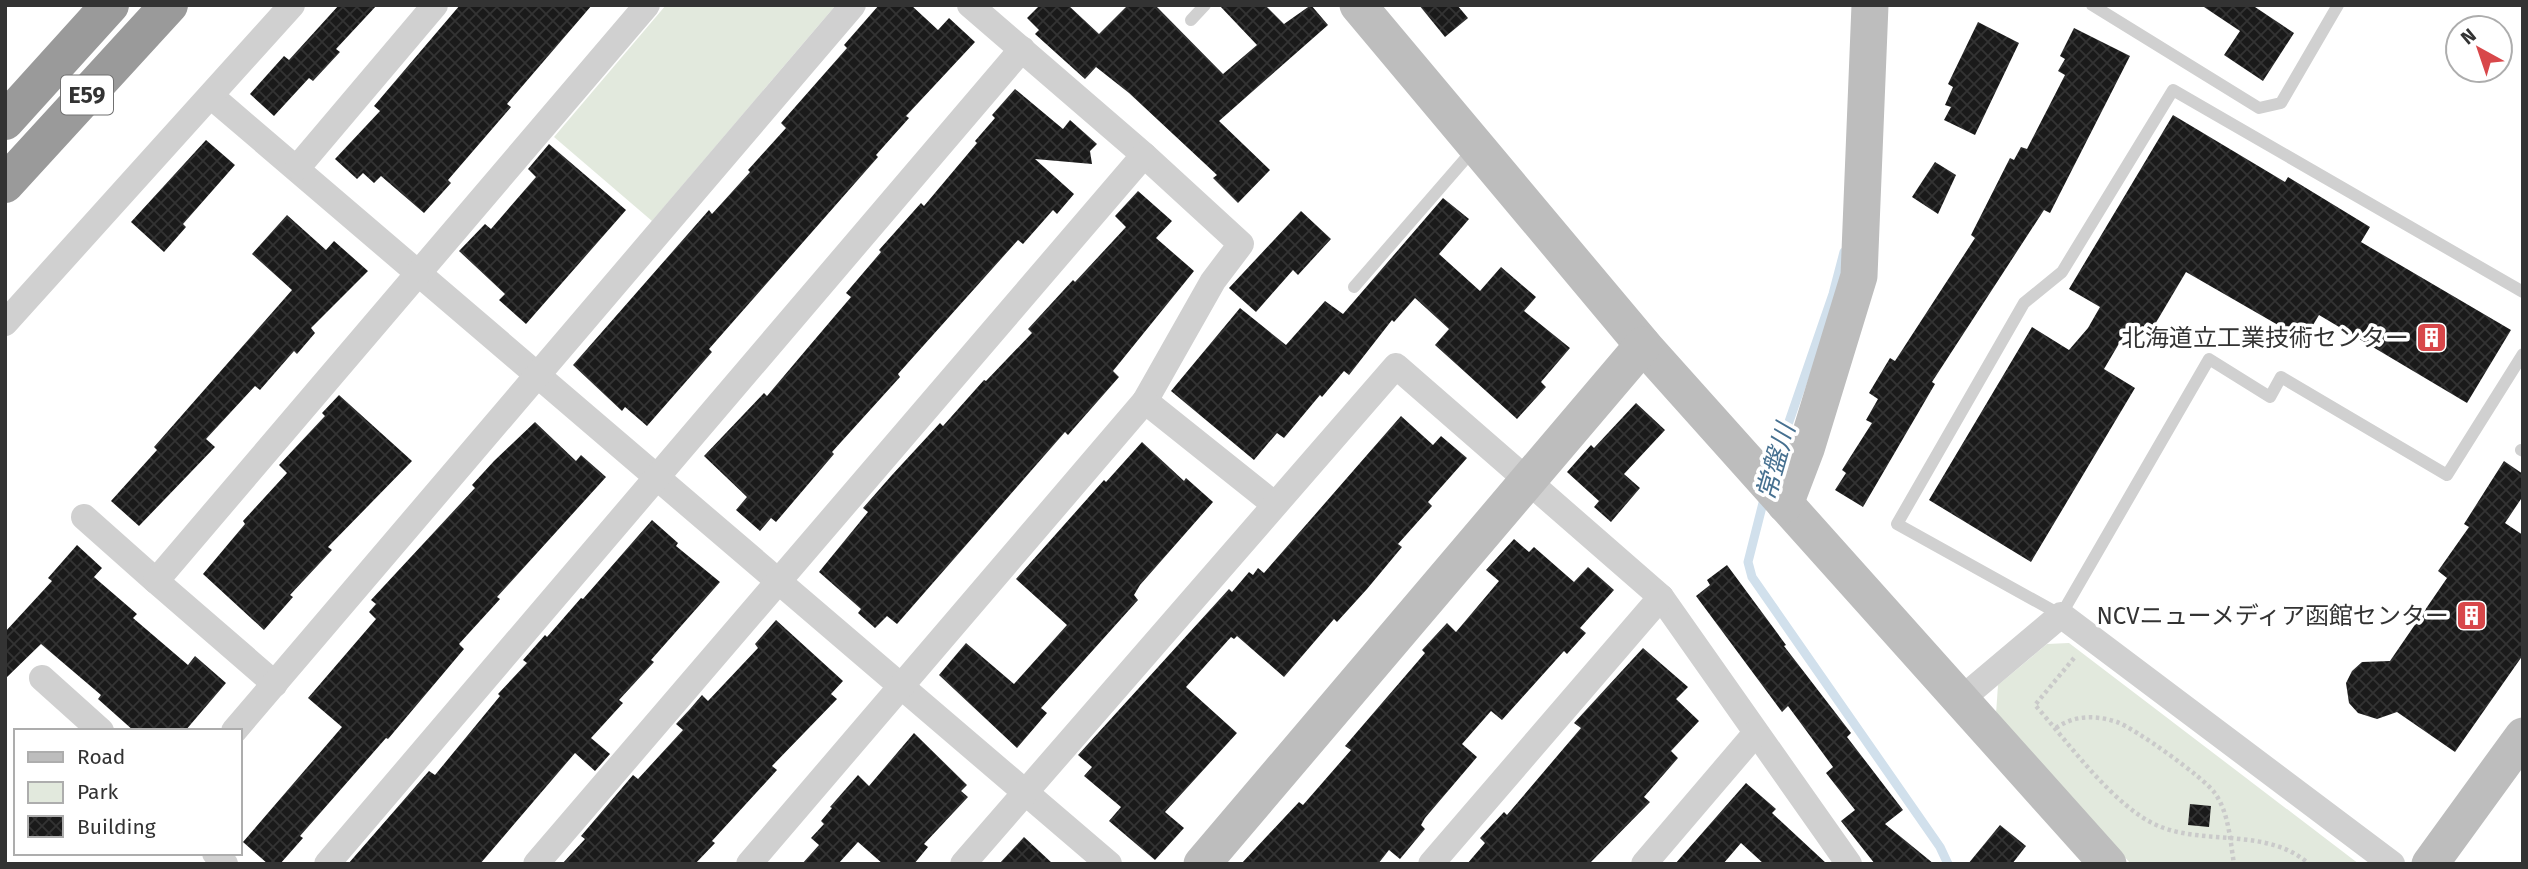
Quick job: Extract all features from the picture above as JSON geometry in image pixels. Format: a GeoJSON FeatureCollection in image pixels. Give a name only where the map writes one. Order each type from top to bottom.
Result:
{"type":"FeatureCollection","features":[{"type":"Feature","properties":{"kind":"highway","name":"E59"},"geometry":{"type":"LineString","coordinates":[[5,121],[110,5]]}},
{"type":"Feature","properties":{"kind":"highway","name":"E59"},"geometry":{"type":"LineString","coordinates":[[5,184],[169,5]]}},
{"type":"Feature","properties":{"kind":"street"},"geometry":{"type":"LineString","coordinates":[[5,323],[292,5]]}},
{"type":"Feature","properties":{"kind":"street"},"geometry":{"type":"LineString","coordinates":[[298,167],[435,5]]}},
{"type":"Feature","properties":{"kind":"street"},"geometry":{"type":"LineString","coordinates":[[156,580],[647,5]]}},
{"type":"Feature","properties":{"kind":"street"},"geometry":{"type":"LineString","coordinates":[[236,729],[853,5]]}},
{"type":"Feature","properties":{"kind":"street"},"geometry":{"type":"LineString","coordinates":[[749,864],[1145,401],[1213,281],[1241,244],[1144,155],[970,5]]}},
{"type":"Feature","properties":{"kind":"street"},"geometry":{"type":"LineString","coordinates":[[1358,5],[1643,345],[1959,701],[2108,864]]}},
{"type":"Feature","properties":{"kind":"street"},"geometry":{"type":"LineString","coordinates":[[1771,488],[1806,449],[1859,276],[1870,5]]}},
{"type":"Feature","properties":{"kind":"street"},"geometry":{"type":"LineString","coordinates":[[327,864],[658,481],[1022,50]]}},
{"type":"Feature","properties":{"kind":"street"},"geometry":{"type":"LineString","coordinates":[[211,96],[298,167],[658,481],[902,685],[1109,864]]}},
{"type":"Feature","properties":{"kind":"street"},"geometry":{"type":"LineString","coordinates":[[536,864],[776,580],[1144,155]]}},
{"type":"Feature","properties":{"kind":"street"},"geometry":{"type":"LineString","coordinates":[[1202,864],[1643,345]]}},
{"type":"Feature","properties":{"kind":"street"},"geometry":{"type":"LineString","coordinates":[[963,864],[1396,366],[1661,597],[1849,864]]}},
{"type":"Feature","properties":{"kind":"street"},"geometry":{"type":"LineString","coordinates":[[1145,401],[1274,504]]}},
{"type":"Feature","properties":{"kind":"street"},"geometry":{"type":"LineString","coordinates":[[84,517],[275,684]]}},
{"type":"Feature","properties":{"kind":"street"},"geometry":{"type":"LineString","coordinates":[[1431,864],[1661,597]]}},
{"type":"Feature","properties":{"kind":"street"},"geometry":{"type":"LineString","coordinates":[[1959,701],[2061,615],[2392,864]]}},
{"type":"Feature","properties":{"kind":"street"},"geometry":{"type":"LineString","coordinates":[[42,678],[99,729]]}},
{"type":"Feature","properties":{"kind":"street"},"geometry":{"type":"LineString","coordinates":[[1644,864],[1755,734]]}},
{"type":"Feature","properties":{"kind":"street"},"geometry":{"type":"LineString","coordinates":[[2430,864],[2523,736]]}},
{"type":"Feature","properties":{"kind":"lane"},"geometry":{"type":"LineString","coordinates":[[1191,20],[1205,5]]}},
{"type":"Feature","properties":{"kind":"lane"},"geometry":{"type":"LineString","coordinates":[[2092,5],[2259,108],[2281,103],[2338,5]]}},
{"type":"Feature","properties":{"kind":"lane"},"geometry":{"type":"LineString","coordinates":[[2523,292],[2173,90],[2062,272],[2024,303],[1897,524],[2061,615],[2209,359],[2270,397],[2281,377],[2447,475],[2523,354]]}},
{"type":"Feature","properties":{"kind":"lane"},"geometry":{"type":"LineString","coordinates":[[1354,287],[1478,146]]}},
{"type":"Feature","properties":{"kind":"path"},"geometry":{"type":"LineString","coordinates":[[2084,666],[2073,657],[2035,705],[2133,813],[2160,827],[2194,837],[2230,838],[2276,845],[2299,855],[2309,864]]}},
{"type":"Feature","properties":{"kind":"path"},"geometry":{"type":"LineString","coordinates":[[2056,728],[2081,716],[2119,723],[2208,786],[2227,818],[2234,864]]}},
{"type":"Feature","properties":{"kind":"green space"},"geometry":{"type":"Polygon","coordinates":[[[666,5],[836,5],[652,221],[554,137],[666,5]]]}},
{"type":"Feature","properties":{"kind":"green space"},"geometry":{"type":"Polygon","coordinates":[[[2069,643],[2359,864],[2131,864],[1996,714],[1998,685],[2047,644],[2069,643]]]}},
{"type":"Feature","properties":{"kind":"building"},"geometry":{"type":"Polygon","coordinates":[[[339,5],[377,5],[336,49],[340,52],[313,81],[309,78],[274,116],[250,94],[284,56],[289,60],[339,5]]]}},
{"type":"Feature","properties":{"kind":"building"},"geometry":{"type":"Polygon","coordinates":[[[460,5],[592,5],[507,104],[511,107],[448,180],[451,183],[424,213],[381,176],[374,183],[363,173],[357,179],[335,159],[380,111],[374,106],[460,5]]]}},
{"type":"Feature","properties":{"kind":"building"},"geometry":{"type":"Polygon","coordinates":[[[879,5],[911,5],[938,30],[949,18],[975,42],[906,116],[909,118],[876,155],[878,157],[709,349],[712,352],[647,426],[625,407],[622,411],[573,365],[709,210],[712,214],[750,172],[748,170],[786,128],[781,123],[847,48],[844,45],[879,5]]]}},
{"type":"Feature","properties":{"kind":"building"},"geometry":{"type":"Polygon","coordinates":[[[1040,5],[1068,5],[1099,34],[1128,5],[1155,5],[1223,74],[1257,45],[1219,5],[1265,5],[1284,24],[1311,5],[1328,25],[1219,121],[1270,170],[1238,203],[1213,178],[1217,175],[1129,93],[1096,67],[1085,79],[1035,34],[1039,30],[1027,18],[1040,5]]]}},
{"type":"Feature","properties":{"kind":"building"},"geometry":{"type":"Polygon","coordinates":[[[1419,5],[1457,5],[1468,18],[1445,37],[1419,5]]]}},
{"type":"Feature","properties":{"kind":"building"},"geometry":{"type":"Polygon","coordinates":[[[2201,5],[2252,5],[2294,33],[2263,81],[2224,55],[2240,31],[2201,5]]]}},
{"type":"Feature","properties":{"kind":"building"},"geometry":{"type":"Polygon","coordinates":[[[1978,22],[2019,43],[1975,135],[1944,120],[1951,107],[1945,105],[1953,87],[1948,84],[1978,22]]]}},
{"type":"Feature","properties":{"kind":"building"},"geometry":{"type":"Polygon","coordinates":[[[2074,28],[2130,56],[2050,213],[2044,210],[1932,382],[1935,384],[1863,507],[1835,490],[1846,473],[1842,470],[1872,423],[1866,420],[1878,399],[1869,393],[1890,358],[1895,361],[1975,238],[1971,235],[2010,158],[2014,160],[2021,147],[2027,149],[2065,75],[2058,71],[2065,59],[2060,56],[2074,28]]]}},
{"type":"Feature","properties":{"kind":"building"},"geometry":{"type":"Polygon","coordinates":[[[1015,89],[1063,129],[1070,120],[1097,144],[1090,151],[1092,164],[1035,159],[1074,194],[1057,214],[1053,210],[1023,244],[1018,240],[898,374],[900,377],[832,452],[834,454],[776,522],[771,518],[760,531],[736,510],[747,497],[704,456],[764,393],[767,396],[851,297],[846,293],[881,252],[879,250],[921,203],[924,206],[977,143],[975,141],[995,118],[992,115],[1015,89]]]}},
{"type":"Feature","properties":{"kind":"building","name":"北海道立工業技術センター"},"geometry":{"type":"Polygon","coordinates":[[[2173,115],[2285,182],[2288,177],[2370,227],[2361,242],[2511,330],[2467,403],[2319,315],[2304,340],[2186,272],[2148,336],[2130,325],[2104,369],[2135,388],[2031,562],[1929,500],[2032,327],[2069,350],[2088,328],[2100,307],[2069,289],[2173,115]]]}},
{"type":"Feature","properties":{"kind":"building"},"geometry":{"type":"Polygon","coordinates":[[[206,140],[235,165],[183,224],[186,227],[164,252],[131,222],[206,140]]]}},
{"type":"Feature","properties":{"kind":"building"},"geometry":{"type":"Polygon","coordinates":[[[549,144],[626,210],[526,324],[499,300],[505,294],[459,251],[485,224],[491,229],[536,177],[528,169],[549,144]]]}},
{"type":"Feature","properties":{"kind":"building"},"geometry":{"type":"Polygon","coordinates":[[[1935,162],[1956,175],[1938,214],[1912,197],[1935,162]]]}},
{"type":"Feature","properties":{"kind":"building"},"geometry":{"type":"Polygon","coordinates":[[[1138,191],[1172,221],[1156,238],[1194,271],[1113,371],[1119,377],[1068,435],[1065,432],[897,624],[887,616],[875,628],[858,613],[861,609],[819,572],[868,512],[863,508],[892,475],[940,423],[943,426],[984,380],[986,381],[1032,333],[1028,329],[1126,227],[1115,216],[1138,191]]]}},
{"type":"Feature","properties":{"kind":"building"},"geometry":{"type":"Polygon","coordinates":[[[1443,198],[1469,219],[1439,254],[1480,291],[1501,267],[1536,297],[1524,311],[1570,348],[1541,382],[1546,387],[1517,419],[1435,345],[1449,329],[1415,298],[1394,322],[1392,320],[1349,375],[1344,371],[1284,438],[1277,433],[1254,460],[1171,391],[1240,308],[1286,345],[1325,301],[1343,314],[1443,198]]]}},
{"type":"Feature","properties":{"kind":"building"},"geometry":{"type":"Polygon","coordinates":[[[1301,211],[1331,239],[1298,275],[1293,270],[1256,312],[1229,288],[1301,211]]]}},
{"type":"Feature","properties":{"kind":"building"},"geometry":{"type":"Polygon","coordinates":[[[287,215],[326,250],[334,241],[368,271],[311,328],[315,333],[297,354],[294,351],[260,390],[255,386],[206,439],[215,447],[139,526],[111,501],[157,450],[154,447],[292,290],[252,254],[287,215]]]}},
{"type":"Feature","properties":{"kind":"building"},"geometry":{"type":"Polygon","coordinates":[[[339,395],[412,461],[328,547],[332,550],[290,595],[293,597],[264,630],[203,574],[245,524],[243,521],[287,473],[279,465],[325,416],[322,413],[339,395]]]}},
{"type":"Feature","properties":{"kind":"building"},"geometry":{"type":"Polygon","coordinates":[[[1636,403],[1665,430],[1624,474],[1640,488],[1611,522],[1594,507],[1599,501],[1567,472],[1591,445],[1594,448],[1636,403]]]}},
{"type":"Feature","properties":{"kind":"building"},"geometry":{"type":"Polygon","coordinates":[[[1401,416],[1433,445],[1441,436],[1467,458],[1428,502],[1432,506],[1398,544],[1402,547],[1367,589],[1337,622],[1334,619],[1284,677],[1237,636],[1234,639],[1231,637],[1186,687],[1237,733],[1165,812],[1184,828],[1155,860],[1109,821],[1121,807],[1084,776],[1092,767],[1078,755],[1229,589],[1232,592],[1249,572],[1253,575],[1258,568],[1264,573],[1401,416]]]}},
{"type":"Feature","properties":{"kind":"building"},"geometry":{"type":"Polygon","coordinates":[[[535,422],[576,461],[581,455],[606,477],[497,597],[500,599],[459,644],[464,649],[388,739],[386,738],[300,836],[303,838],[280,864],[268,864],[243,842],[342,727],[308,698],[376,619],[369,612],[376,604],[371,600],[475,488],[472,485],[494,461],[535,422]]]}},
{"type":"Feature","properties":{"kind":"building"},"geometry":{"type":"Polygon","coordinates":[[[1142,442],[1184,481],[1186,478],[1213,502],[1140,585],[1134,595],[1138,600],[1041,708],[1047,713],[1017,748],[939,675],[966,643],[1014,684],[1067,625],[1016,579],[1104,480],[1106,482],[1142,442]]]}},
{"type":"Feature","properties":{"kind":"building","name":"NCVニューメディア函館センター"},"geometry":{"type":"Polygon","coordinates":[[[2504,461],[2523,474],[2523,496],[2505,523],[2523,535],[2523,655],[2455,752],[2397,712],[2377,719],[2358,713],[2349,703],[2346,683],[2352,671],[2362,662],[2390,661],[2447,578],[2438,571],[2469,527],[2464,524],[2504,461]]]}},
{"type":"Feature","properties":{"kind":"building"},"geometry":{"type":"Polygon","coordinates":[[[652,520],[678,543],[676,546],[720,582],[651,660],[654,662],[619,700],[623,703],[591,738],[610,754],[595,771],[575,753],[480,864],[348,864],[429,771],[435,775],[500,696],[498,694],[527,663],[523,660],[581,598],[583,599],[652,520]]]}},
{"type":"Feature","properties":{"kind":"building"},"geometry":{"type":"Polygon","coordinates":[[[1514,539],[1529,552],[1534,547],[1574,582],[1588,567],[1614,590],[1580,628],[1586,633],[1567,654],[1564,651],[1502,720],[1491,711],[1462,744],[1477,757],[1425,818],[1421,825],[1425,829],[1400,859],[1389,850],[1378,864],[1241,864],[1299,802],[1303,805],[1351,750],[1345,746],[1425,653],[1422,650],[1447,623],[1456,632],[1499,581],[1486,570],[1514,539]]]}},
{"type":"Feature","properties":{"kind":"building"},"geometry":{"type":"Polygon","coordinates":[[[77,545],[102,568],[94,577],[137,614],[133,618],[188,665],[195,656],[226,683],[187,729],[132,729],[98,699],[101,695],[41,644],[5,679],[5,632],[52,581],[48,578],[77,545]]]}},
{"type":"Feature","properties":{"kind":"building"},"geometry":{"type":"Polygon","coordinates":[[[1727,565],[1786,645],[1784,646],[1851,733],[1847,737],[1903,810],[1885,824],[1934,864],[1875,864],[1841,821],[1855,810],[1826,773],[1833,767],[1788,706],[1782,712],[1696,596],[1710,585],[1707,580],[1727,565]]]}},
{"type":"Feature","properties":{"kind":"building"},"geometry":{"type":"Polygon","coordinates":[[[776,620],[843,681],[831,694],[837,699],[772,766],[777,770],[712,841],[715,843],[695,864],[562,864],[585,839],[581,836],[633,775],[638,779],[683,730],[676,724],[702,695],[708,701],[758,648],[755,644],[776,620]]]}},
{"type":"Feature","properties":{"kind":"building"},"geometry":{"type":"Polygon","coordinates":[[[1643,648],[1688,687],[1676,699],[1699,721],[1671,751],[1678,758],[1644,797],[1650,802],[1589,864],[1467,864],[1485,843],[1480,838],[1504,812],[1507,815],[1581,728],[1574,723],[1643,648]]]}},
{"type":"Feature","properties":{"kind":"building"},"geometry":{"type":"Polygon","coordinates":[[[914,733],[967,785],[961,791],[968,797],[924,844],[928,847],[914,864],[883,864],[858,842],[838,864],[802,864],[819,845],[811,838],[824,824],[821,821],[832,808],[830,807],[858,775],[869,786],[914,733]]]}},
{"type":"Feature","properties":{"kind":"building"},"geometry":{"type":"Polygon","coordinates":[[[1746,783],[1776,809],[1772,813],[1827,864],[1764,864],[1741,843],[1723,864],[1675,864],[1746,783]]]}},
{"type":"Feature","properties":{"kind":"building"},"geometry":{"type":"Polygon","coordinates":[[[2190,804],[2211,806],[2209,827],[2188,825],[2190,804]]]}},
{"type":"Feature","properties":{"kind":"building"},"geometry":{"type":"Polygon","coordinates":[[[2000,825],[2026,846],[2012,864],[1968,864],[2000,825]]]}},
{"type":"Feature","properties":{"kind":"building"},"geometry":{"type":"Polygon","coordinates":[[[1024,837],[1053,864],[999,864],[1024,837]]]}},
{"type":"Feature","properties":{"kind":"waterway","name":"常盤川"},"geometry":{"type":"LineString","coordinates":[[1771,474],[1833,294],[1844,252]]}},
{"type":"Feature","properties":{"kind":"waterway","name":"常盤川"},"geometry":{"type":"LineString","coordinates":[[1765,495],[1748,562],[1752,577],[1940,847],[1948,864]]}},
{"type":"Feature","properties":{"kind":"place","name":"北海道立工業技術センター"},"geometry":{"type":"Point","coordinates":[2432,338]}},
{"type":"Feature","properties":{"kind":"place","name":"NCVニューメディア函館センター"},"geometry":{"type":"Point","coordinates":[2472,616]}}]}
